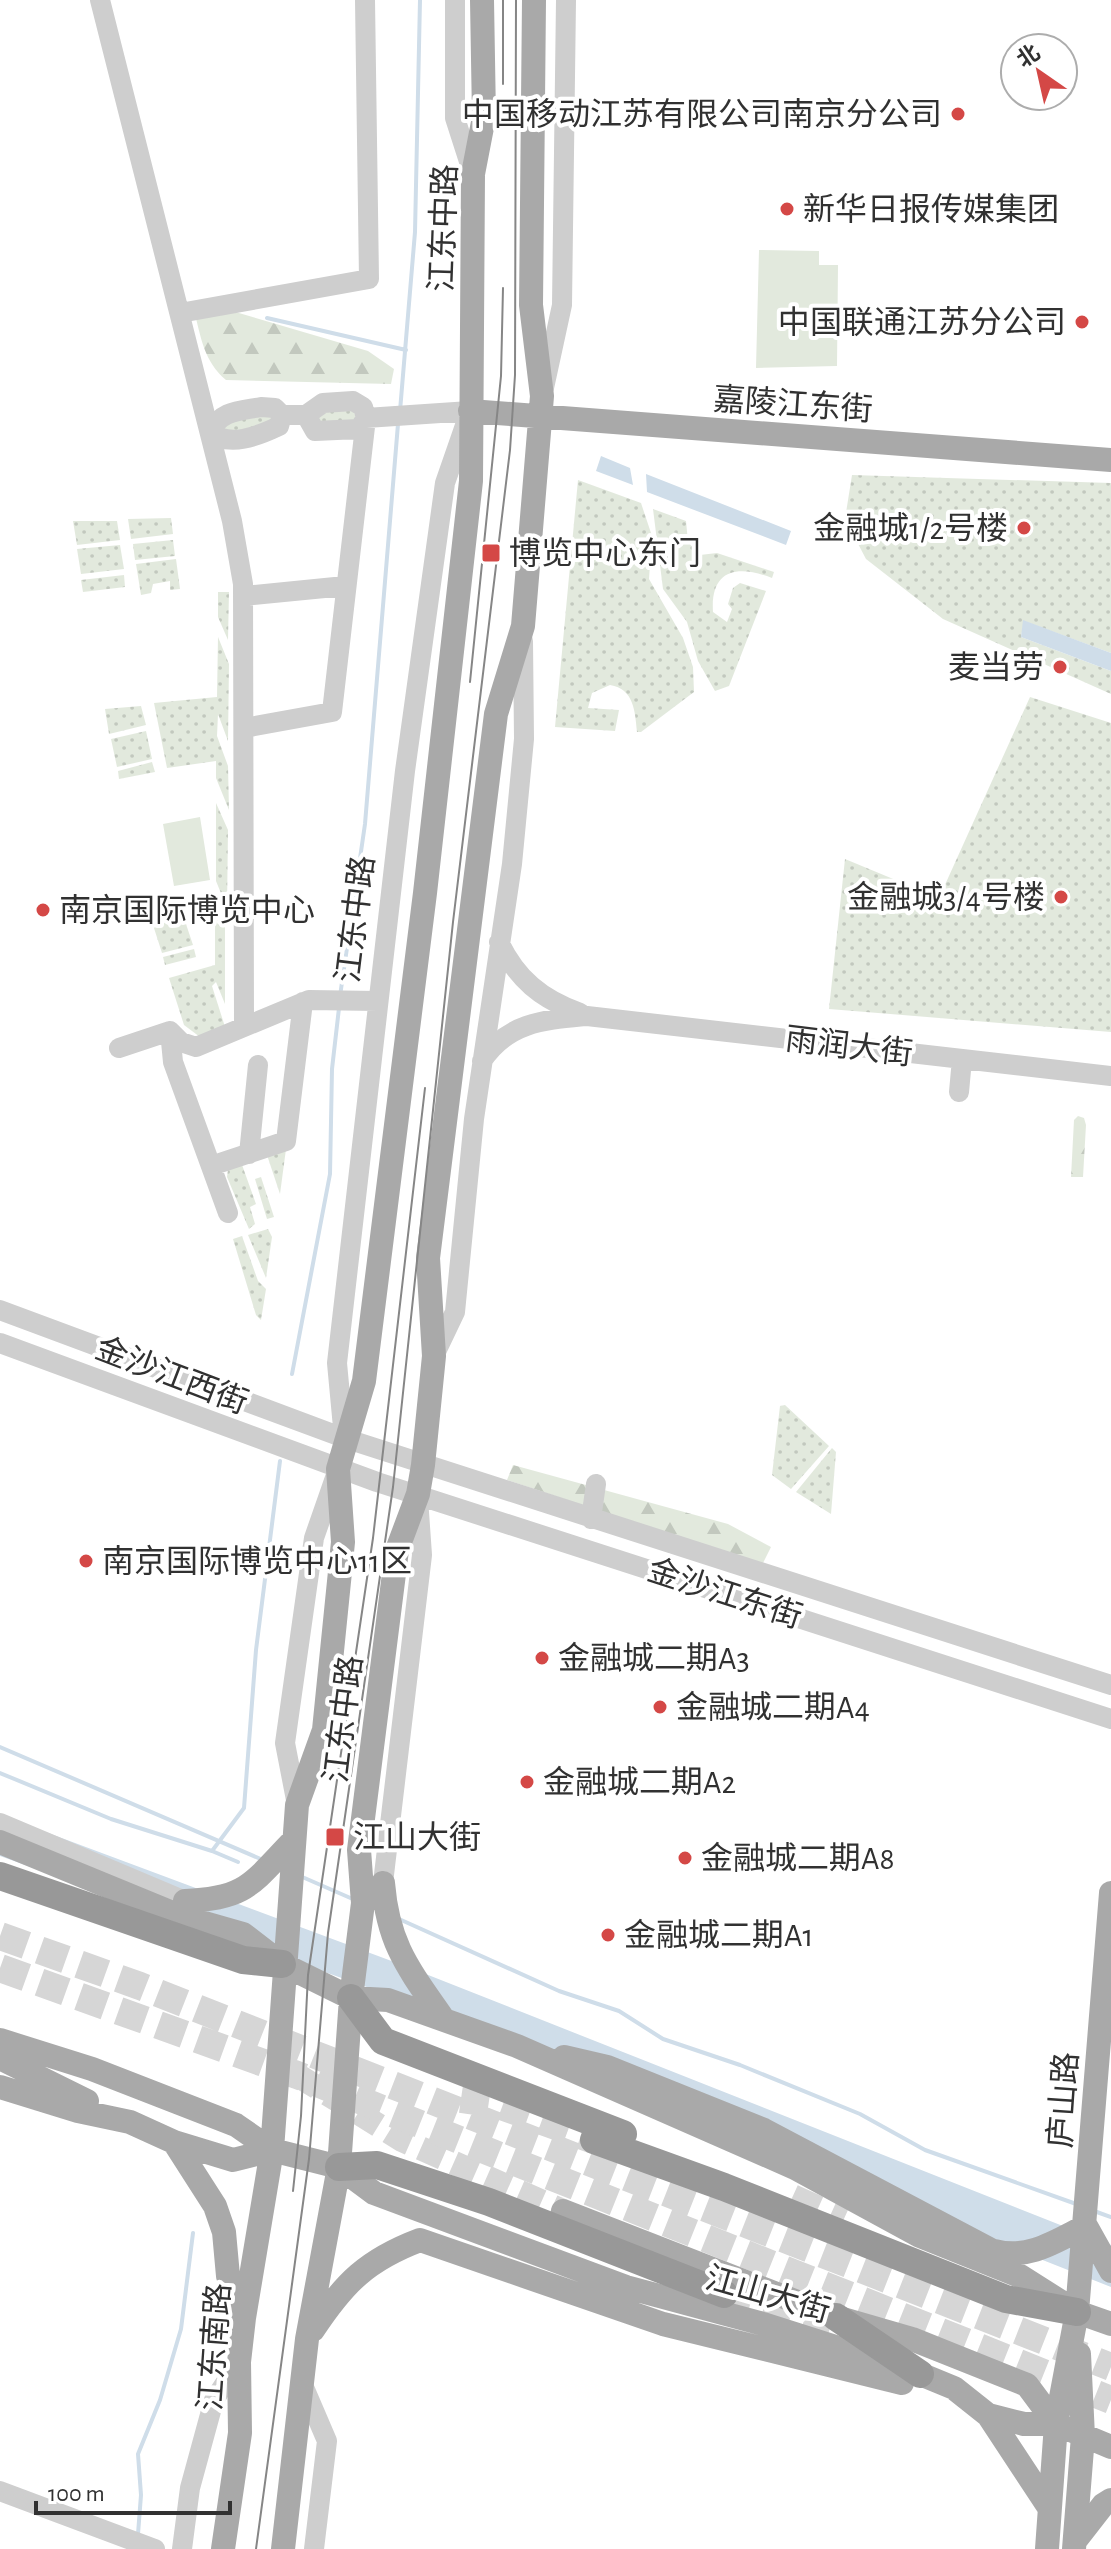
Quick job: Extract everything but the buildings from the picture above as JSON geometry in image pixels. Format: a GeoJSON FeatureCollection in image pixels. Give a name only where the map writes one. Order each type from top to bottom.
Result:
{"type":"FeatureCollection","features":[{"type":"Feature","properties":{"kind":"highway"},"geometry":{"type":"LineString","coordinates":[[0,1876],[243,1960],[282,1964]]}},
{"type":"Feature","properties":{"kind":"highway"},"geometry":{"type":"LineString","coordinates":[[351,1998],[383,2041],[792,2198]]}},
{"type":"Feature","properties":{"kind":"highway"},"geometry":{"type":"LineString","coordinates":[[594,2140],[724,2187],[1006,2299],[1077,2312]]}},
{"type":"Feature","properties":{"kind":"highway"},"geometry":{"type":"LineString","coordinates":[[339,2167],[377,2165],[405,2174],[489,2202],[724,2294]]}},
{"type":"Feature","properties":{"kind":"highway"},"geometry":{"type":"LineString","coordinates":[[836,2317],[920,2374]]}},
{"type":"Feature","properties":{"kind":"main road","name":"江东中路"},"geometry":{"type":"LineString","coordinates":[[282,1964],[297,1805],[324,1730],[343,1542],[338,1469],[344,1438],[364,1381],[425,893],[471,481],[473,174],[484,117],[482,0]]}},
{"type":"Feature","properties":{"kind":"main road","name":"江东中路"},"geometry":{"type":"LineString","coordinates":[[307,2339],[339,2167],[351,1998],[363,1903],[359,1850],[397,1550],[418,1494],[423,1465],[434,1356],[428,1258],[496,714],[523,626],[541,406],[531,305],[534,0]]}},
{"type":"Feature","properties":{"kind":"main road","name":"嘉陵江东街"},"geometry":{"type":"LineString","coordinates":[[470,411],[541,406],[1111,460]]}},
{"type":"Feature","properties":{"kind":"main road"},"geometry":{"type":"LineString","coordinates":[[185,1901],[222,1900],[243,1890],[294,1840]]}},
{"type":"Feature","properties":{"kind":"main road"},"geometry":{"type":"LineString","coordinates":[[0,1842],[180,1916],[243,1934],[282,1964],[351,1998],[388,2000],[517,2046],[795,2168],[918,2235],[1020,2276],[1077,2312],[1111,2324]]}},
{"type":"Feature","properties":{"kind":"main road"},"geometry":{"type":"LineString","coordinates":[[383,1883],[385,1915],[399,1956],[442,2017]]}},
{"type":"Feature","properties":{"kind":"main road","name":"庐山路"},"geometry":{"type":"LineString","coordinates":[[1047,2549],[1056,2424],[1077,2312],[1086,2226],[1111,1893]]}},
{"type":"Feature","properties":{"kind":"main road","name":"江东南路"},"geometry":{"type":"LineString","coordinates":[[223,2549],[240,2433],[239,2362],[244,2318],[272,2150],[282,1964]]}},
{"type":"Feature","properties":{"kind":"main road"},"geometry":{"type":"LineString","coordinates":[[0,2040],[92,2069],[236,2125],[272,2150]]}},
{"type":"Feature","properties":{"kind":"main road"},"geometry":{"type":"LineString","coordinates":[[517,2046],[607,2067],[692,2099],[764,2130],[942,2227],[995,2251],[1012,2255],[1034,2252],[1086,2226],[1111,2271]]}},
{"type":"Feature","properties":{"kind":"main road"},"geometry":{"type":"LineString","coordinates":[[0,2058],[174,2142],[233,2160],[272,2150]]}},
{"type":"Feature","properties":{"kind":"main road"},"geometry":{"type":"LineString","coordinates":[[0,2087],[78,2111],[130,2122]]}},
{"type":"Feature","properties":{"kind":"main road"},"geometry":{"type":"LineString","coordinates":[[174,2142],[215,2206],[224,2232],[228,2276],[244,2318]]}},
{"type":"Feature","properties":{"kind":"main road","name":"江山大街"},"geometry":{"type":"LineString","coordinates":[[272,2150],[339,2167],[374,2193],[626,2287],[763,2324],[920,2374],[954,2388],[988,2415],[1024,2424],[1056,2424],[1111,2447]]}},
{"type":"Feature","properties":{"kind":"main road"},"geometry":{"type":"LineString","coordinates":[[563,2211],[836,2317],[912,2339],[1027,2385],[1056,2424]]}},
{"type":"Feature","properties":{"kind":"main road"},"geometry":{"type":"LineString","coordinates":[[283,2549],[307,2339],[338,2291],[364,2268],[388,2252],[420,2240],[663,2324],[919,2388],[954,2388]]}},
{"type":"Feature","properties":{"kind":"main road"},"geometry":{"type":"LineString","coordinates":[[995,2251],[1020,2276]]}},
{"type":"Feature","properties":{"kind":"main road","name":"庐山路"},"geometry":{"type":"LineString","coordinates":[[1075,2545],[1083,2436],[1077,2312]]}},
{"type":"Feature","properties":{"kind":"main road"},"geometry":{"type":"LineString","coordinates":[[988,2415],[1048,2506]]}},
{"type":"Feature","properties":{"kind":"main road"},"geometry":{"type":"LineString","coordinates":[[1075,2545],[1103,2505],[1111,2500]]}},
{"type":"Feature","properties":{"kind":"street"},"geometry":{"type":"LineString","coordinates":[[100,0],[232,521],[244,596],[244,1026]]}},
{"type":"Feature","properties":{"kind":"street"},"geometry":{"type":"LineString","coordinates":[[180,313],[369,279],[365,0]]}},
{"type":"Feature","properties":{"kind":"street"},"geometry":{"type":"LineString","coordinates":[[455,0],[455,118],[473,174]]}},
{"type":"Feature","properties":{"kind":"street","name":"江东中路"},"geometry":{"type":"LineString","coordinates":[[541,406],[562,305],[566,0]]}},
{"type":"Feature","properties":{"kind":"street"},"geometry":{"type":"LineString","coordinates":[[210,432],[216,420],[226,413],[261,407],[275,408],[282,415],[306,415],[323,403],[353,401],[363,407],[366,418],[332,712],[244,728]]}},
{"type":"Feature","properties":{"kind":"street"},"geometry":{"type":"LineString","coordinates":[[366,418],[470,411]]}},
{"type":"Feature","properties":{"kind":"street","name":"江东中路"},"geometry":{"type":"LineString","coordinates":[[344,1438],[337,1363],[378,1001],[445,483],[470,411]]}},
{"type":"Feature","properties":{"kind":"street"},"geometry":{"type":"LineString","coordinates":[[306,415],[315,431],[324,433],[359,429],[366,418]]}},
{"type":"Feature","properties":{"kind":"street"},"geometry":{"type":"LineString","coordinates":[[244,596],[345,586]]}},
{"type":"Feature","properties":{"kind":"street","name":"江东中路"},"geometry":{"type":"LineString","coordinates":[[434,1356],[455,1312],[482,1062],[512,864],[524,739],[523,626]]}},
{"type":"Feature","properties":{"kind":"street"},"geometry":{"type":"LineString","coordinates":[[499,942],[525,983],[558,1005],[587,1016]]}},
{"type":"Feature","properties":{"kind":"street"},"geometry":{"type":"LineString","coordinates":[[170,1031],[181,1042],[196,1047],[211,1044],[244,1026],[303,1002],[378,1001]]}},
{"type":"Feature","properties":{"kind":"street"},"geometry":{"type":"LineString","coordinates":[[211,1166],[286,1141],[303,1002]]}},
{"type":"Feature","properties":{"kind":"street"},"geometry":{"type":"LineString","coordinates":[[482,1062],[493,1044],[524,1024],[587,1016]]}},
{"type":"Feature","properties":{"kind":"street","name":"雨润大街"},"geometry":{"type":"LineString","coordinates":[[587,1016],[1111,1076]]}},
{"type":"Feature","properties":{"kind":"street"},"geometry":{"type":"LineString","coordinates":[[119,1048],[170,1031]]}},
{"type":"Feature","properties":{"kind":"street"},"geometry":{"type":"LineString","coordinates":[[170,1031],[173,1062],[228,1213]]}},
{"type":"Feature","properties":{"kind":"street"},"geometry":{"type":"LineString","coordinates":[[959,1092],[962,1059]]}},
{"type":"Feature","properties":{"kind":"street"},"geometry":{"type":"LineString","coordinates":[[249,1154],[258,1065]]}},
{"type":"Feature","properties":{"kind":"street","name":"金沙江西街"},"geometry":{"type":"LineString","coordinates":[[0,1310],[344,1438]]}},
{"type":"Feature","properties":{"kind":"street","name":"金沙江西街"},"geometry":{"type":"LineString","coordinates":[[0,1343],[338,1469]]}},
{"type":"Feature","properties":{"kind":"street","name":"金沙江东街"},"geometry":{"type":"LineString","coordinates":[[344,1438],[1111,1685]]}},
{"type":"Feature","properties":{"kind":"street","name":"江东中路"},"geometry":{"type":"LineString","coordinates":[[297,1805],[285,1743],[314,1538],[338,1469]]}},
{"type":"Feature","properties":{"kind":"street","name":"金沙江东街"},"geometry":{"type":"LineString","coordinates":[[338,1469],[418,1494],[787,1624],[1111,1719]]}},
{"type":"Feature","properties":{"kind":"street"},"geometry":{"type":"LineString","coordinates":[[591,1519],[596,1484]]}},
{"type":"Feature","properties":{"kind":"street"},"geometry":{"type":"LineString","coordinates":[[363,1903],[383,1883],[422,1555],[418,1494]]}},
{"type":"Feature","properties":{"kind":"street"},"geometry":{"type":"LineString","coordinates":[[0,1823],[185,1901],[224,1927]]}},
{"type":"Feature","properties":{"kind":"street"},"geometry":{"type":"LineString","coordinates":[[182,2549],[190,2488],[214,2400],[239,2362]]}},
{"type":"Feature","properties":{"kind":"street"},"geometry":{"type":"LineString","coordinates":[[303,2385],[327,2441],[314,2549]]}},
{"type":"Feature","properties":{"kind":"street"},"geometry":{"type":"LineString","coordinates":[[0,2491],[155,2549]]}},
{"type":"Feature","properties":{"kind":"green space"},"geometry":{"type":"Polygon","coordinates":[[[759,250],[819,251],[819,265],[838,265],[837,366],[756,368],[759,250]]]}},
{"type":"Feature","properties":{"kind":"green space"},"geometry":{"type":"Polygon","coordinates":[[[215,306],[368,351],[394,369],[391,384],[226,380],[208,357],[194,310],[215,306]]]}},
{"type":"Feature","properties":{"kind":"green space"},"geometry":{"type":"Polygon","coordinates":[[[354,408],[356,423],[316,421],[318,410],[354,408]]]}},
{"type":"Feature","properties":{"kind":"green space"},"geometry":{"type":"Polygon","coordinates":[[[270,413],[273,421],[231,434],[221,428],[227,420],[270,413]]]}},
{"type":"Feature","properties":{"kind":"green space"},"geometry":{"type":"Polygon","coordinates":[[[852,475],[1111,483],[1111,653],[1024,621],[1021,637],[1111,671],[1111,694],[943,619],[866,559],[845,519],[852,475]]]}},
{"type":"Feature","properties":{"kind":"green space"},"geometry":{"type":"Polygon","coordinates":[[[578,480],[641,503],[652,536],[649,579],[683,638],[693,667],[694,692],[641,732],[637,732],[629,696],[610,685],[592,693],[588,708],[619,710],[615,731],[555,727],[578,480]]]}},
{"type":"Feature","properties":{"kind":"green space"},"geometry":{"type":"Polygon","coordinates":[[[653,509],[686,521],[688,542],[700,555],[717,553],[774,572],[772,578],[738,571],[722,578],[716,586],[713,612],[727,622],[732,609],[728,604],[733,588],[740,583],[766,591],[729,686],[715,691],[698,661],[687,622],[663,589],[653,509]]]}},
{"type":"Feature","properties":{"kind":"green space"},"geometry":{"type":"Polygon","coordinates":[[[171,518],[173,534],[131,539],[128,519],[171,518]]]}},
{"type":"Feature","properties":{"kind":"green space"},"geometry":{"type":"Polygon","coordinates":[[[73,521],[117,521],[120,540],[77,545],[73,521]]]}},
{"type":"Feature","properties":{"kind":"green space"},"geometry":{"type":"Polygon","coordinates":[[[173,540],[175,556],[135,560],[133,544],[173,540]]]}},
{"type":"Feature","properties":{"kind":"green space"},"geometry":{"type":"Polygon","coordinates":[[[120,545],[124,569],[81,574],[77,549],[120,545]]]}},
{"type":"Feature","properties":{"kind":"green space"},"geometry":{"type":"Polygon","coordinates":[[[176,559],[180,589],[170,590],[170,581],[153,584],[151,593],[141,595],[136,564],[176,559]]]}},
{"type":"Feature","properties":{"kind":"green space"},"geometry":{"type":"Polygon","coordinates":[[[124,575],[125,587],[83,592],[81,580],[124,575]]]}},
{"type":"Feature","properties":{"kind":"green space"},"geometry":{"type":"Polygon","coordinates":[[[218,592],[229,592],[228,640],[218,617],[218,592]]]}},
{"type":"Feature","properties":{"kind":"green space"},"geometry":{"type":"Polygon","coordinates":[[[218,637],[229,664],[228,741],[218,714],[217,736],[228,766],[229,810],[216,778],[216,761],[167,768],[154,703],[217,697],[218,637]]]}},
{"type":"Feature","properties":{"kind":"green space"},"geometry":{"type":"Polygon","coordinates":[[[1030,697],[1111,723],[1111,1032],[829,1009],[845,859],[939,898],[1030,697]]]}},
{"type":"Feature","properties":{"kind":"green space"},"geometry":{"type":"Polygon","coordinates":[[[141,706],[146,725],[109,734],[105,709],[141,706]]]}},
{"type":"Feature","properties":{"kind":"green space"},"geometry":{"type":"Polygon","coordinates":[[[146,731],[152,759],[117,767],[111,739],[146,731]]]}},
{"type":"Feature","properties":{"kind":"green space"},"geometry":{"type":"Polygon","coordinates":[[[152,762],[155,772],[119,779],[118,771],[152,762]]]}},
{"type":"Feature","properties":{"kind":"green space"},"geometry":{"type":"Polygon","coordinates":[[[216,803],[228,830],[227,908],[216,881],[216,803]]]}},
{"type":"Feature","properties":{"kind":"green space"},"geometry":{"type":"Polygon","coordinates":[[[200,817],[210,880],[174,886],[163,824],[200,817]]]}},
{"type":"Feature","properties":{"kind":"green space"},"geometry":{"type":"Polygon","coordinates":[[[178,893],[183,913],[152,921],[146,897],[178,893]]]}},
{"type":"Feature","properties":{"kind":"green space"},"geometry":{"type":"Polygon","coordinates":[[[215,904],[225,928],[225,1004],[216,982],[212,986],[226,1030],[200,1037],[184,1025],[169,978],[215,965],[215,904]]]}},
{"type":"Feature","properties":{"kind":"green space"},"geometry":{"type":"Polygon","coordinates":[[[184,918],[193,945],[162,953],[153,925],[184,918]]]}},
{"type":"Feature","properties":{"kind":"green space"},"geometry":{"type":"Polygon","coordinates":[[[194,949],[196,957],[165,965],[163,957],[194,949]]]}},
{"type":"Feature","properties":{"kind":"green space"},"geometry":{"type":"Polygon","coordinates":[[[1078,1116],[1084,1118],[1086,1125],[1083,1177],[1071,1177],[1074,1120],[1078,1116]]]}},
{"type":"Feature","properties":{"kind":"green space"},"geometry":{"type":"Polygon","coordinates":[[[286,1149],[280,1194],[267,1155],[286,1149]]]}},
{"type":"Feature","properties":{"kind":"green space"},"geometry":{"type":"Polygon","coordinates":[[[241,1162],[256,1204],[250,1207],[255,1224],[249,1229],[227,1177],[228,1169],[241,1162]]]}},
{"type":"Feature","properties":{"kind":"green space"},"geometry":{"type":"Polygon","coordinates":[[[261,1177],[274,1217],[267,1219],[255,1179],[261,1177]]]}},
{"type":"Feature","properties":{"kind":"green space"},"geometry":{"type":"Polygon","coordinates":[[[268,1229],[272,1237],[266,1278],[248,1235],[268,1229]]]}},
{"type":"Feature","properties":{"kind":"green space"},"geometry":{"type":"Polygon","coordinates":[[[242,1236],[258,1281],[266,1289],[261,1320],[256,1315],[233,1239],[242,1236]]]}},
{"type":"Feature","properties":{"kind":"green space"},"geometry":{"type":"Polygon","coordinates":[[[785,1405],[829,1446],[791,1489],[772,1475],[780,1406],[785,1405]]]}},
{"type":"Feature","properties":{"kind":"green space"},"geometry":{"type":"Polygon","coordinates":[[[832,1448],[836,1452],[831,1514],[796,1492],[832,1448]]]}},
{"type":"Feature","properties":{"kind":"green space"},"geometry":{"type":"Polygon","coordinates":[[[513,1465],[728,1524],[771,1547],[762,1565],[507,1480],[513,1465]]]}},
{"type":"Feature","properties":{"kind":"shaded area"},"geometry":{"type":"Polygon","coordinates":[[[601,456],[630,468],[633,485],[596,471],[601,456]]]}},
{"type":"Feature","properties":{"kind":"shaded area"},"geometry":{"type":"Polygon","coordinates":[[[646,474],[791,531],[786,545],[647,492],[646,474]]]}},
{"type":"Feature","properties":{"kind":"shaded area"},"geometry":{"type":"Polygon","coordinates":[[[1023,620],[1111,653],[1111,671],[1021,637],[1023,620]]]}},
{"type":"Feature","properties":{"kind":"shaded area"},"geometry":{"type":"Polygon","coordinates":[[[0,1815],[413,1969],[1111,2245],[1111,2287],[768,2152],[406,2001],[0,1856],[0,1815]]]}},
{"type":"Feature","properties":{"kind":"waterway"},"geometry":{"type":"LineString","coordinates":[[400,411],[415,232],[420,0]]}},
{"type":"Feature","properties":{"kind":"waterway"},"geometry":{"type":"LineString","coordinates":[[267,318],[406,350]]}},
{"type":"Feature","properties":{"kind":"waterway"},"geometry":{"type":"LineString","coordinates":[[340,996],[365,824],[398,424]]}},
{"type":"Feature","properties":{"kind":"waterway"},"geometry":{"type":"LineString","coordinates":[[292,1374],[330,1174],[332,1069],[339,1008]]}},
{"type":"Feature","properties":{"kind":"waterway"},"geometry":{"type":"LineString","coordinates":[[0,1773],[111,1819],[212,1851],[244,1808],[256,1650],[280,1461]]}},
{"type":"Feature","properties":{"kind":"waterway"},"geometry":{"type":"LineString","coordinates":[[0,1747],[263,1860]]}},
{"type":"Feature","properties":{"kind":"waterway"},"geometry":{"type":"LineString","coordinates":[[212,1851],[238,1862]]}},
{"type":"Feature","properties":{"kind":"waterway"},"geometry":{"type":"LineString","coordinates":[[300,1876],[355,1900]]}},
{"type":"Feature","properties":{"kind":"waterway"},"geometry":{"type":"LineString","coordinates":[[399,1919],[559,1991],[619,2011],[663,2039],[740,2065],[860,2114],[925,2150],[1079,2205]]}},
{"type":"Feature","properties":{"kind":"waterway"},"geometry":{"type":"LineString","coordinates":[[1094,2211],[1111,2217]]}},
{"type":"Feature","properties":{"kind":"waterway"},"geometry":{"type":"LineString","coordinates":[[138,2534],[141,2495],[138,2454],[160,2400],[181,2329],[193,2233]]}},
{"type":"Feature","properties":{"kind":"tunnel"},"geometry":{"type":"LineString","coordinates":[[0,1936],[140,1986],[1111,2367]]}},
{"type":"Feature","properties":{"kind":"tunnel"},"geometry":{"type":"LineString","coordinates":[[0,1968],[297,2075],[1111,2400]]}},
{"type":"Feature","properties":{"kind":"tunnel"},"geometry":{"type":"LineString","coordinates":[[297,2075],[402,2140],[563,2211]]}},
{"type":"Feature","properties":{"kind":"tunnel"},"geometry":{"type":"LineString","coordinates":[[461,2099],[496,2104],[594,2140]]}},
{"type":"Feature","properties":{"kind":"tunnel"},"geometry":{"type":"LineString","coordinates":[[792,2198],[843,2221]]}},
{"type":"Feature","properties":{"kind":"tunnel"},"geometry":{"type":"LineString","coordinates":[[724,2294],[831,2324]]}},
{"type":"Feature","properties":{"kind":"tram line"},"geometry":{"type":"LineString","coordinates":[[503,0],[503,84]]}},
{"type":"Feature","properties":{"kind":"tram line"},"geometry":{"type":"LineString","coordinates":[[256,2549],[309,2159],[328,1933],[393,1487],[453,922],[510,450],[515,375],[516,0]]}},
{"type":"Feature","properties":{"kind":"tram line"},"geometry":{"type":"LineString","coordinates":[[470,682],[501,376],[503,288]]}},
{"type":"Feature","properties":{"kind":"tram line"},"geometry":{"type":"LineString","coordinates":[[293,2191],[301,2116],[308,1975],[373,1538],[425,1088]]}},
{"type":"Feature","properties":{"kind":"place","name":"中国移动江苏有限公司南京分公司"},"geometry":{"type":"Point","coordinates":[958,114]}},
{"type":"Feature","properties":{"kind":"place","name":"新华日报传媒集团"},"geometry":{"type":"Point","coordinates":[787,209]}},
{"type":"Feature","properties":{"kind":"place","name":"中国联通江苏分公司"},"geometry":{"type":"Point","coordinates":[1082,322]}},
{"type":"Feature","properties":{"kind":"place","name":"金融城1/2号楼"},"geometry":{"type":"Point","coordinates":[1024,528]}},
{"type":"Feature","properties":{"kind":"place","name":"博览中心东门"},"geometry":{"type":"Point","coordinates":[491,553]}},
{"type":"Feature","properties":{"kind":"place","name":"麦当劳"},"geometry":{"type":"Point","coordinates":[1060,667]}},
{"type":"Feature","properties":{"kind":"place","name":"金融城3/4号楼"},"geometry":{"type":"Point","coordinates":[1061,897]}},
{"type":"Feature","properties":{"kind":"place","name":"南京国际博览中心"},"geometry":{"type":"Point","coordinates":[43,910]}},
{"type":"Feature","properties":{"kind":"place","name":"南京国际博览中心11区"},"geometry":{"type":"Point","coordinates":[86,1561]}},
{"type":"Feature","properties":{"kind":"place","name":"金融城二期A3"},"geometry":{"type":"Point","coordinates":[542,1658]}},
{"type":"Feature","properties":{"kind":"place","name":"金融城二期A4"},"geometry":{"type":"Point","coordinates":[660,1707]}},
{"type":"Feature","properties":{"kind":"place","name":"金融城二期A2"},"geometry":{"type":"Point","coordinates":[527,1782]}},
{"type":"Feature","properties":{"kind":"place","name":"江山大街"},"geometry":{"type":"Point","coordinates":[335,1837]}},
{"type":"Feature","properties":{"kind":"place","name":"金融城二期A8"},"geometry":{"type":"Point","coordinates":[685,1858]}},
{"type":"Feature","properties":{"kind":"place","name":"金融城二期A1"},"geometry":{"type":"Point","coordinates":[608,1935]}}]}
